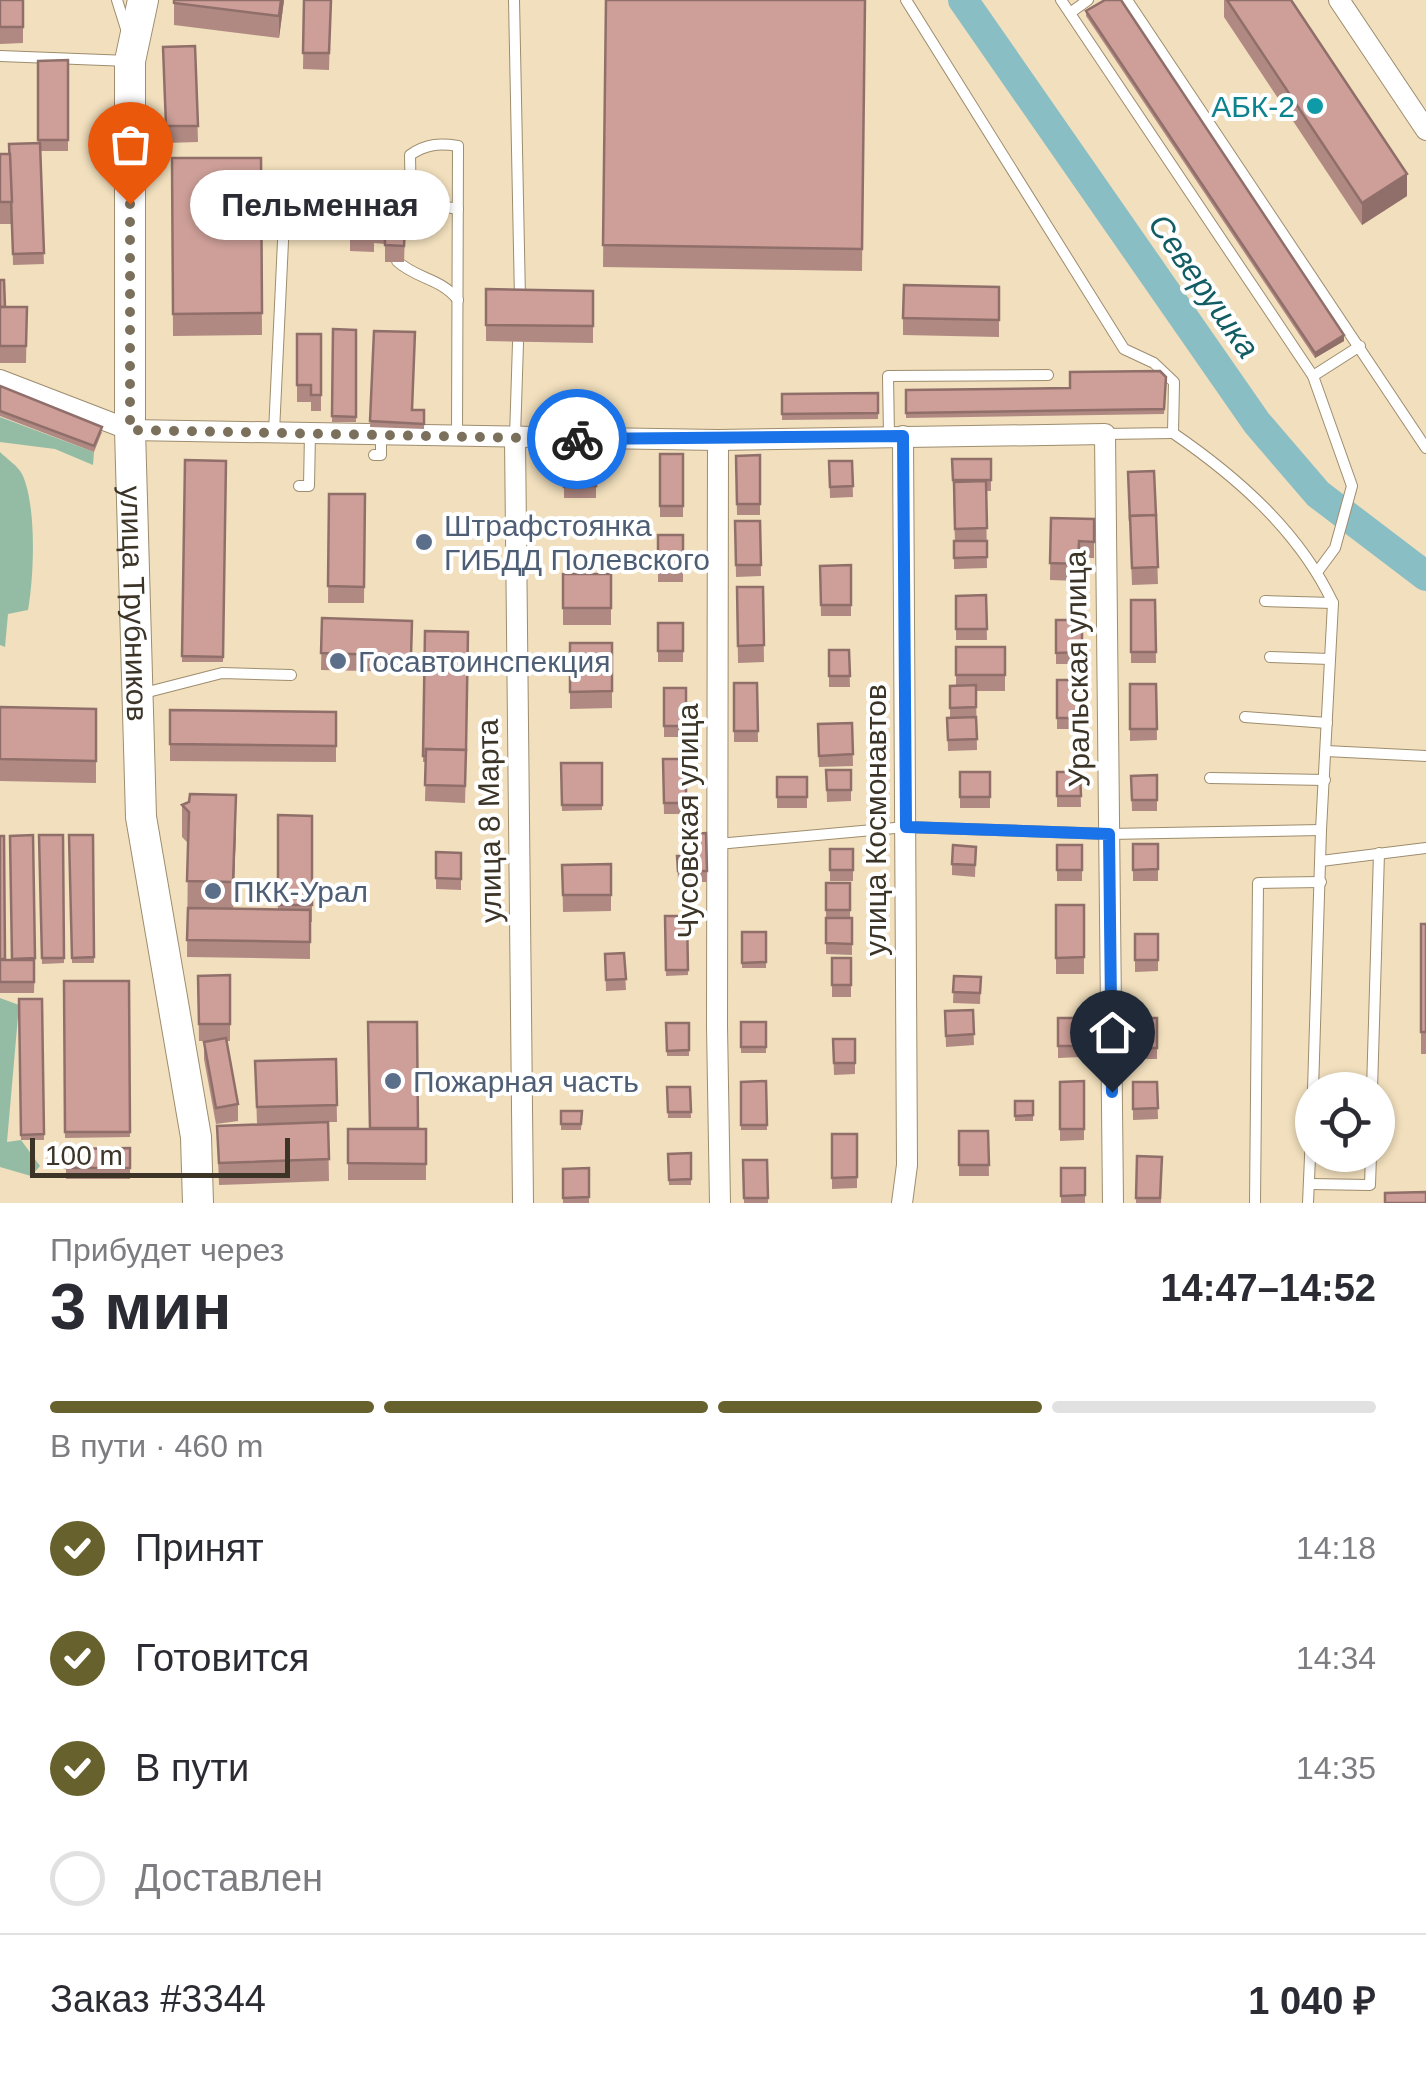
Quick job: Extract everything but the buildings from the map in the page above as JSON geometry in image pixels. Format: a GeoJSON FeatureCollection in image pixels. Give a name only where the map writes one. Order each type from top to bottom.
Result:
{"type":"FeatureCollection","features":[{"type":"Feature","properties":{"kind":"main road","name":"улица Трубников"},"geometry":{"type":"LineString","coordinates":[[144,0],[131,54],[130,430],[142,817],[196,1137],[198,1203]]}},
{"type":"Feature","properties":{"kind":"street"},"geometry":{"type":"LineString","coordinates":[[1339,0],[1426,130]]}},
{"type":"Feature","properties":{"kind":"street"},"geometry":{"type":"LineString","coordinates":[[0,380],[130,430],[310,434],[378,445],[457,437],[718,440],[1105,434]]}},
{"type":"Feature","properties":{"kind":"street","name":"Уральская улица"},"geometry":{"type":"LineString","coordinates":[[1105,434],[1113,1203]]}},
{"type":"Feature","properties":{"kind":"street","name":"улица Космонавтов"},"geometry":{"type":"LineString","coordinates":[[896,436],[906,827],[907,1165],[902,1203]]}},
{"type":"Feature","properties":{"kind":"street","name":"улица 8 Марта"},"geometry":{"type":"LineString","coordinates":[[514,438],[523,1203]]}},
{"type":"Feature","properties":{"kind":"street","name":"Чусовская улица"},"geometry":{"type":"LineString","coordinates":[[718,440],[720,1203]]}},
{"type":"Feature","properties":{"kind":"lane"},"geometry":{"type":"LineString","coordinates":[[0,56],[131,54],[116,0]]}},
{"type":"Feature","properties":{"kind":"lane"},"geometry":{"type":"LineString","coordinates":[[514,0],[520,306]]}},
{"type":"Feature","properties":{"kind":"lane"},"geometry":{"type":"LineString","coordinates":[[906,0],[1124,348],[1154,363],[1174,382],[1173,433]]}},
{"type":"Feature","properties":{"kind":"lane"},"geometry":{"type":"LineString","coordinates":[[1061,0],[1313,376],[1352,486],[1335,548],[1318,571]]}},
{"type":"Feature","properties":{"kind":"lane"},"geometry":{"type":"LineString","coordinates":[[1070,13],[1088,0]]}},
{"type":"Feature","properties":{"kind":"lane"},"geometry":{"type":"LineString","coordinates":[[1128,0],[1426,448]]}},
{"type":"Feature","properties":{"kind":"lane"},"geometry":{"type":"LineString","coordinates":[[411,209],[410,155],[422,147],[458,146],[457,437]]}},
{"type":"Feature","properties":{"kind":"lane"},"geometry":{"type":"LineString","coordinates":[[274,433],[285,199]]}},
{"type":"Feature","properties":{"kind":"lane"},"geometry":{"type":"LineString","coordinates":[[458,209],[435,205],[411,209],[398,222],[397,261],[448,287],[458,300]]}},
{"type":"Feature","properties":{"kind":"lane"},"geometry":{"type":"LineString","coordinates":[[514,438],[518,343]]}},
{"type":"Feature","properties":{"kind":"lane"},"geometry":{"type":"LineString","coordinates":[[1313,376],[1360,346]]}},
{"type":"Feature","properties":{"kind":"lane"},"geometry":{"type":"LineString","coordinates":[[896,436],[888,376],[1048,375]]}},
{"type":"Feature","properties":{"kind":"lane"},"geometry":{"type":"LineString","coordinates":[[1105,434],[1173,433],[1207,456],[1256,500],[1318,571],[1332,602],[1314,1072]]}},
{"type":"Feature","properties":{"kind":"lane"},"geometry":{"type":"LineString","coordinates":[[299,486],[310,486],[310,434]]}},
{"type":"Feature","properties":{"kind":"lane"},"geometry":{"type":"LineString","coordinates":[[1266,601],[1332,602]]}},
{"type":"Feature","properties":{"kind":"lane"},"geometry":{"type":"LineString","coordinates":[[1270,658],[1330,659]]}},
{"type":"Feature","properties":{"kind":"lane"},"geometry":{"type":"LineString","coordinates":[[138,695],[222,673],[291,674]]}},
{"type":"Feature","properties":{"kind":"lane"},"geometry":{"type":"LineString","coordinates":[[1245,717],[1327,723]]}},
{"type":"Feature","properties":{"kind":"lane"},"geometry":{"type":"LineString","coordinates":[[1326,752],[1426,756]]}},
{"type":"Feature","properties":{"kind":"lane"},"geometry":{"type":"LineString","coordinates":[[1210,778],[1325,780]]}},
{"type":"Feature","properties":{"kind":"lane"},"geometry":{"type":"LineString","coordinates":[[718,844],[906,827],[1109,834],[1321,830]]}},
{"type":"Feature","properties":{"kind":"lane"},"geometry":{"type":"LineString","coordinates":[[1321,861],[1426,848]]}},
{"type":"Feature","properties":{"kind":"lane"},"geometry":{"type":"LineString","coordinates":[[1372,1072],[1378,853]]}},
{"type":"Feature","properties":{"kind":"lane"},"geometry":{"type":"LineString","coordinates":[[1256,1203],[1258,883],[1320,882]]}},
{"type":"Feature","properties":{"kind":"lane"},"geometry":{"type":"LineString","coordinates":[[1308,1203],[1310,1172]]}},
{"type":"Feature","properties":{"kind":"lane"},"geometry":{"type":"LineString","coordinates":[[1310,1184],[1370,1185],[1370,1172]]}},
{"type":"Feature","properties":{"kind":"green space"},"geometry":{"type":"Polygon","coordinates":[[[0,417],[94,452],[93,465],[55,449],[0,442],[0,417]]]}},
{"type":"Feature","properties":{"kind":"green space"},"geometry":{"type":"Polygon","coordinates":[[[0,452],[22,474],[27,487],[33,541],[28,610],[8,614],[5,647],[0,645],[0,452]]]}},
{"type":"Feature","properties":{"kind":"green space"},"geometry":{"type":"Polygon","coordinates":[[[0,998],[19,1005],[7,1142],[21,1140],[40,1166],[31,1176],[0,1167],[0,998]]]}},
{"type":"Feature","properties":{"kind":"waterway","name":"Северушка"},"geometry":{"type":"LineString","coordinates":[[963,0],[1257,423],[1318,494],[1426,576]]}},
{"type":"Feature","properties":{"kind":"way so far"},"geometry":{"type":"LineString","coordinates":[[130,204],[130,430],[577,439]]}},
{"type":"Feature","properties":{"kind":"place","name":"АБК-2"},"geometry":{"type":"Point","coordinates":[1315,106]}},
{"type":"Feature","properties":{"kind":"place","name":"Пельменная"},"geometry":{"type":"Point","coordinates":[130,204]}},
{"type":"Feature","properties":{"kind":"place","name":"Штрафстоянка ГИБДД Полевского"},"geometry":{"type":"Point","coordinates":[424,542]}},
{"type":"Feature","properties":{"kind":"place","name":"Госавтоинспекция"},"geometry":{"type":"Point","coordinates":[338,661]}},
{"type":"Feature","properties":{"kind":"place","name":"ПКК-Урал"},"geometry":{"type":"Point","coordinates":[213,891]}},
{"type":"Feature","properties":{"kind":"place","name":"Пожарная часть"},"geometry":{"type":"Point","coordinates":[393,1081]}},
{"type":"Feature","properties":{"kind":"route"},"geometry":{"type":"LineString","coordinates":[[577,439],[903,436],[906,827],[1109,834],[1112,1092]]}}]}
